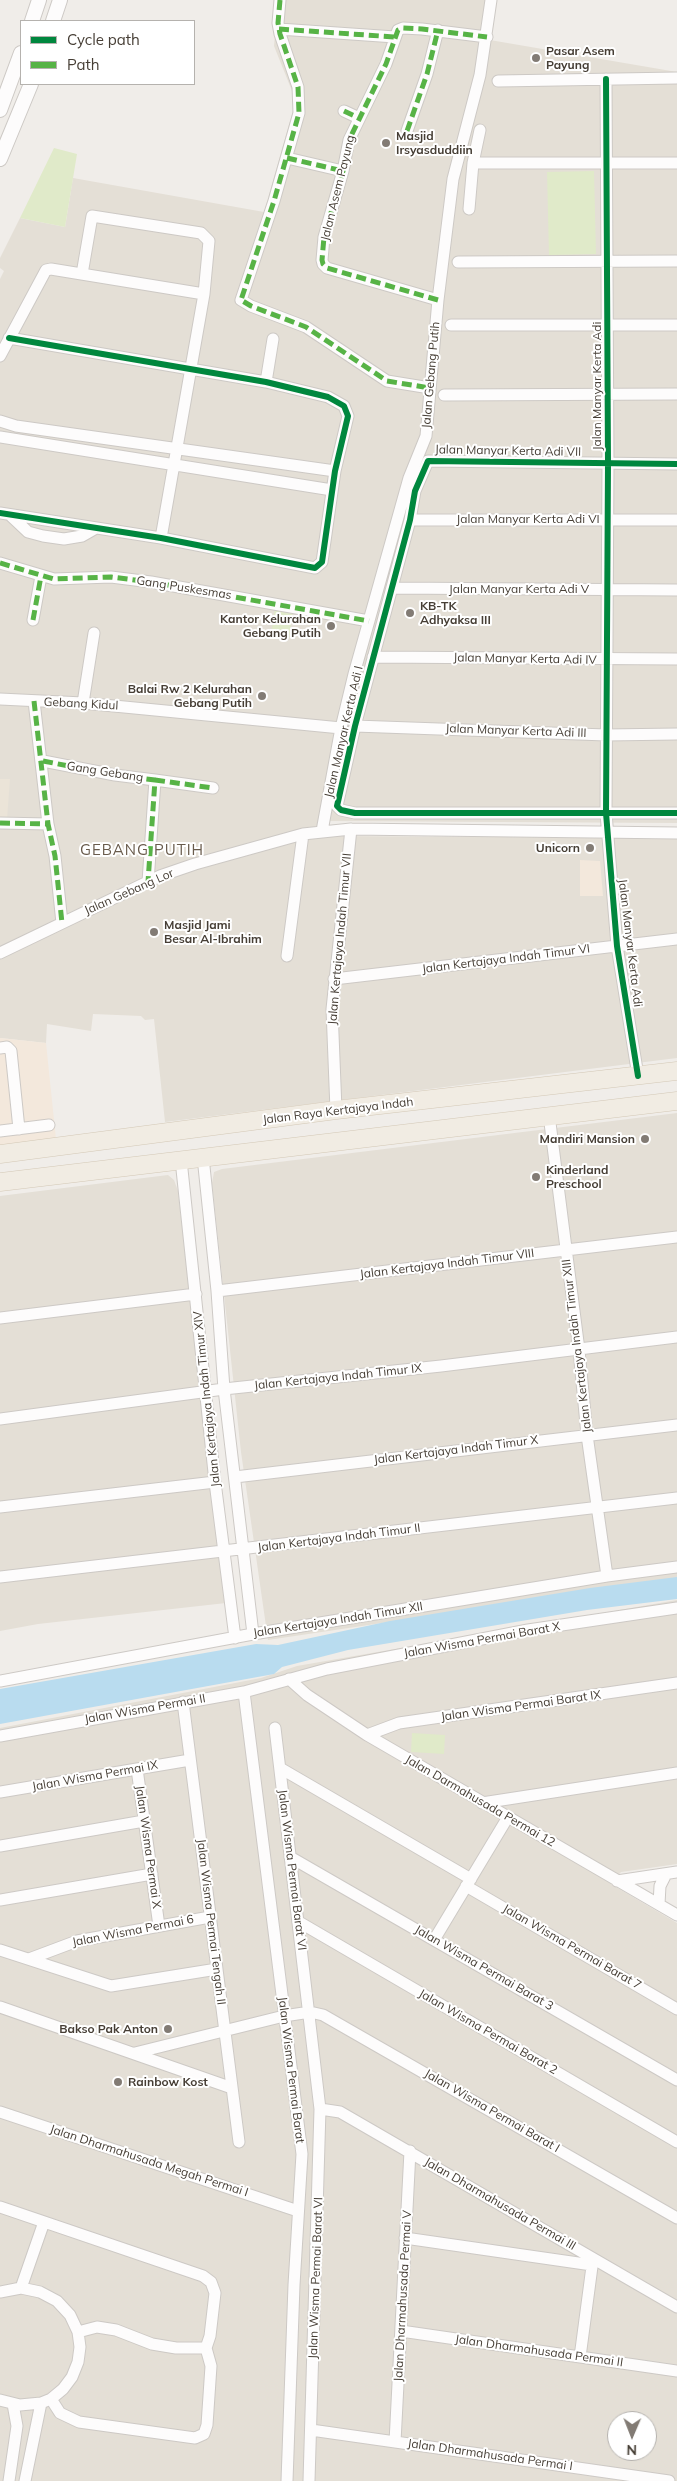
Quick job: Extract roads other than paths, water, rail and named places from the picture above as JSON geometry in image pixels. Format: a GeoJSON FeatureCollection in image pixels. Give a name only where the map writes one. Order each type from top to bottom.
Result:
{"type":"FeatureCollection","features":[{"type":"Feature","properties":{"kind":"main road","name":"Jalan Raya Kertajaya Indah"},"geometry":{"type":"LineString","coordinates":[[0,1154],[336,1110],[677,1071]]}},
{"type":"Feature","properties":{"kind":"main road"},"geometry":{"type":"LineString","coordinates":[[638,1076],[641,1104]]}},
{"type":"Feature","properties":{"kind":"main road"},"geometry":{"type":"LineString","coordinates":[[0,1182],[677,1101]]}},
{"type":"Feature","properties":{"kind":"main road"},"geometry":{"type":"LineString","coordinates":[[176,1132],[181,1160]]}},
{"type":"Feature","properties":{"kind":"street"},"geometry":{"type":"LineString","coordinates":[[32,20],[39,0]]}},
{"type":"Feature","properties":{"kind":"street"},"geometry":{"type":"LineString","coordinates":[[53,20],[60,0]]}},
{"type":"Feature","properties":{"kind":"street"},"geometry":{"type":"LineString","coordinates":[[280,0],[279,29],[298,87],[300,101],[297,124],[287,158],[241,300],[251,306],[306,327],[387,381],[430,388]]}},
{"type":"Feature","properties":{"kind":"street","name":"Jalan Gebang Putih"},"geometry":{"type":"LineString","coordinates":[[322,831],[341,728],[369,620],[409,478],[426,436],[438,300],[453,179],[480,74],[491,0]]}},
{"type":"Feature","properties":{"kind":"street"},"geometry":{"type":"LineString","coordinates":[[279,29],[395,37],[398,30],[403,28],[438,30],[487,37]]}},
{"type":"Feature","properties":{"kind":"street"},"geometry":{"type":"LineString","coordinates":[[407,131],[428,74],[438,30]]}},
{"type":"Feature","properties":{"kind":"street","name":"Jalan Asem Payung"},"geometry":{"type":"LineString","coordinates":[[395,37],[386,64],[349,140],[343,171],[324,237],[323,264],[438,300]]}},
{"type":"Feature","properties":{"kind":"street"},"geometry":{"type":"LineString","coordinates":[[0,110],[20,55]]}},
{"type":"Feature","properties":{"kind":"street"},"geometry":{"type":"LineString","coordinates":[[498,81],[677,78]]}},
{"type":"Feature","properties":{"kind":"street","name":"Jalan Manyar Kerta Adi"},"geometry":{"type":"LineString","coordinates":[[606,79],[608,325],[607,823],[617,946],[638,1076]]}},
{"type":"Feature","properties":{"kind":"street"},"geometry":{"type":"LineString","coordinates":[[0,159],[5,137],[31,85]]}},
{"type":"Feature","properties":{"kind":"street"},"geometry":{"type":"LineString","coordinates":[[344,111],[359,118]]}},
{"type":"Feature","properties":{"kind":"street"},"geometry":{"type":"LineString","coordinates":[[469,209],[473,163],[480,130]]}},
{"type":"Feature","properties":{"kind":"street"},"geometry":{"type":"LineString","coordinates":[[287,158],[343,171]]}},
{"type":"Feature","properties":{"kind":"street"},"geometry":{"type":"LineString","coordinates":[[473,163],[677,163]]}},
{"type":"Feature","properties":{"kind":"street"},"geometry":{"type":"LineString","coordinates":[[82,274],[90,218],[94,216],[201,233],[207,236],[209,241],[204,294],[192,370],[161,538]]}},
{"type":"Feature","properties":{"kind":"street"},"geometry":{"type":"LineString","coordinates":[[458,262],[677,261]]}},
{"type":"Feature","properties":{"kind":"street"},"geometry":{"type":"LineString","coordinates":[[0,356],[46,270],[51,269],[204,294]]}},
{"type":"Feature","properties":{"kind":"street"},"geometry":{"type":"LineString","coordinates":[[451,326],[677,325]]}},
{"type":"Feature","properties":{"kind":"street"},"geometry":{"type":"LineString","coordinates":[[5,514],[161,538],[315,568],[322,562],[335,471],[348,416],[344,406],[328,397],[266,382],[9,338]]}},
{"type":"Feature","properties":{"kind":"street"},"geometry":{"type":"LineString","coordinates":[[266,382],[273,339]]}},
{"type":"Feature","properties":{"kind":"street"},"geometry":{"type":"LineString","coordinates":[[444,395],[677,394]]}},
{"type":"Feature","properties":{"kind":"street"},"geometry":{"type":"LineString","coordinates":[[0,422],[16,426],[335,471]]}},
{"type":"Feature","properties":{"kind":"street"},"geometry":{"type":"LineString","coordinates":[[0,437],[332,490]]}},
{"type":"Feature","properties":{"kind":"street","name":"Jalan Manyar Kerta Adi VII"},"geometry":{"type":"LineString","coordinates":[[428,461],[677,464]]}},
{"type":"Feature","properties":{"kind":"street","name":"Jalan Manyar Kerta Adi I"},"geometry":{"type":"LineString","coordinates":[[428,461],[415,491],[410,520],[354,726],[338,799],[338,808],[347,813],[607,823]]}},
{"type":"Feature","properties":{"kind":"street"},"geometry":{"type":"LineString","coordinates":[[5,514],[28,532],[43,536],[64,539],[82,536],[96,528]]}},
{"type":"Feature","properties":{"kind":"street","name":"Jalan Manyar Kerta Adi VI"},"geometry":{"type":"LineString","coordinates":[[410,520],[677,520]]}},
{"type":"Feature","properties":{"kind":"street","name":"Gang Puskesmas"},"geometry":{"type":"LineString","coordinates":[[0,563],[41,576],[69,580],[111,577],[151,582],[369,620]]}},
{"type":"Feature","properties":{"kind":"street"},"geometry":{"type":"LineString","coordinates":[[33,620],[41,576]]}},
{"type":"Feature","properties":{"kind":"street","name":"Jalan Manyar Kerta Adi V"},"geometry":{"type":"LineString","coordinates":[[392,588],[677,590]]}},
{"type":"Feature","properties":{"kind":"street"},"geometry":{"type":"LineString","coordinates":[[83,703],[94,633]]}},
{"type":"Feature","properties":{"kind":"street","name":"Jalan Manyar Kerta Adi IV"},"geometry":{"type":"LineString","coordinates":[[374,657],[677,659]]}},
{"type":"Feature","properties":{"kind":"street","name":"Gebang Kidul"},"geometry":{"type":"LineString","coordinates":[[0,699],[83,703],[341,728]]}},
{"type":"Feature","properties":{"kind":"street"},"geometry":{"type":"LineString","coordinates":[[34,702],[43,761],[48,824],[55,856],[62,923]]}},
{"type":"Feature","properties":{"kind":"street","name":"Jalan Manyar Kerta Adi III"},"geometry":{"type":"LineString","coordinates":[[354,726],[606,735],[677,734]]}},
{"type":"Feature","properties":{"kind":"street","name":"Gang Gebang"},"geometry":{"type":"LineString","coordinates":[[43,761],[115,775],[155,780],[148,882]]}},
{"type":"Feature","properties":{"kind":"street"},"geometry":{"type":"LineString","coordinates":[[155,780],[213,788]]}},
{"type":"Feature","properties":{"kind":"street"},"geometry":{"type":"LineString","coordinates":[[322,831],[607,823],[677,813]]}},
{"type":"Feature","properties":{"kind":"street"},"geometry":{"type":"LineString","coordinates":[[0,823],[48,824]]}},
{"type":"Feature","properties":{"kind":"street"},"geometry":{"type":"LineString","coordinates":[[607,823],[677,833]]}},
{"type":"Feature","properties":{"kind":"street","name":"Jalan Kertajaya Indah Timur VII"},"geometry":{"type":"LineString","coordinates":[[336,1110],[331,1031],[334,978],[351,829]]}},
{"type":"Feature","properties":{"kind":"street","name":"Jalan Gebang Lor"},"geometry":{"type":"LineString","coordinates":[[0,953],[148,882],[195,864],[303,834],[322,831]]}},
{"type":"Feature","properties":{"kind":"street"},"geometry":{"type":"LineString","coordinates":[[287,956],[303,834]]}},
{"type":"Feature","properties":{"kind":"street","name":"Jalan Kertajaya Indah Timur VI"},"geometry":{"type":"LineString","coordinates":[[334,978],[677,939]]}},
{"type":"Feature","properties":{"kind":"street"},"geometry":{"type":"LineString","coordinates":[[0,1048],[7,1048],[11,1051],[19,1128]]}},
{"type":"Feature","properties":{"kind":"street","name":"Jalan Kertajaya Indah Timur XIII"},"geometry":{"type":"LineString","coordinates":[[549,1115],[579,1350],[587,1435],[607,1576]]}},
{"type":"Feature","properties":{"kind":"street"},"geometry":{"type":"LineString","coordinates":[[0,1131],[49,1125]]}},
{"type":"Feature","properties":{"kind":"street","name":"Jalan Kertajaya Indah Timur XIV"},"geometry":{"type":"LineString","coordinates":[[203,1157],[217,1291],[224,1389],[253,1634]]}},
{"type":"Feature","properties":{"kind":"street","name":"Jalan Kertajaya Indah Timur XIV"},"geometry":{"type":"LineString","coordinates":[[181,1160],[215,1482],[235,1638]]}},
{"type":"Feature","properties":{"kind":"street","name":"Jalan Kertajaya Indah Timur VIII"},"geometry":{"type":"LineString","coordinates":[[217,1291],[677,1237]]}},
{"type":"Feature","properties":{"kind":"street"},"geometry":{"type":"LineString","coordinates":[[0,1318],[196,1294]]}},
{"type":"Feature","properties":{"kind":"street","name":"Jalan Kertajaya Indah Timur IX"},"geometry":{"type":"LineString","coordinates":[[0,1418],[224,1389],[579,1350],[677,1337]]}},
{"type":"Feature","properties":{"kind":"street","name":"Jalan Kertajaya Indah Timur X"},"geometry":{"type":"LineString","coordinates":[[235,1477],[677,1425]]}},
{"type":"Feature","properties":{"kind":"street"},"geometry":{"type":"LineString","coordinates":[[0,1507],[215,1482]]}},
{"type":"Feature","properties":{"kind":"street","name":"Jalan Kertajaya Indah Timur II"},"geometry":{"type":"LineString","coordinates":[[0,1577],[677,1498]]}},
{"type":"Feature","properties":{"kind":"street","name":"Jalan Kertajaya Indah Timur XII"},"geometry":{"type":"LineString","coordinates":[[0,1681],[253,1634],[607,1576],[677,1567]]}},
{"type":"Feature","properties":{"kind":"street","name":"Jalan Wisma Permai Barat X"},"geometry":{"type":"LineString","coordinates":[[289,1679],[327,1669],[528,1630],[677,1608]]}},
{"type":"Feature","properties":{"kind":"street","name":"Jalan Wisma Permai II"},"geometry":{"type":"LineString","coordinates":[[0,1736],[244,1692],[289,1679]]}},
{"type":"Feature","properties":{"kind":"street","name":"Jalan Darmahusada Permai 12"},"geometry":{"type":"LineString","coordinates":[[289,1679],[307,1695],[367,1734],[482,1803],[677,1915]]}},
{"type":"Feature","properties":{"kind":"street","name":"Jalan Wisma Permai Barat IX"},"geometry":{"type":"LineString","coordinates":[[367,1734],[399,1723],[677,1683]]}},
{"type":"Feature","properties":{"kind":"street","name":"Jalan Wisma Permai Barat"},"geometry":{"type":"LineString","coordinates":[[244,1692],[302,2154],[294,2285],[287,2481]]}},
{"type":"Feature","properties":{"kind":"street","name":"Jalan Wisma Permai Tengah II"},"geometry":{"type":"LineString","coordinates":[[183,1702],[238,2142]]}},
{"type":"Feature","properties":{"kind":"street","name":"Jalan Wisma Permai Barat VI"},"geometry":{"type":"LineString","coordinates":[[275,1728],[299,1922],[306,2013],[318,2074],[320,2109],[309,2481]]}},
{"type":"Feature","properties":{"kind":"street","name":"Jalan Wisma Permai IX"},"geometry":{"type":"LineString","coordinates":[[0,1792],[190,1760]]}},
{"type":"Feature","properties":{"kind":"street","name":"Jalan Wisma Permai Barat 7"},"geometry":{"type":"LineString","coordinates":[[280,1768],[677,2009]]}},
{"type":"Feature","properties":{"kind":"street","name":"Jalan Wisma Permai X"},"geometry":{"type":"LineString","coordinates":[[137,1769],[159,1926]]}},
{"type":"Feature","properties":{"kind":"street"},"geometry":{"type":"LineString","coordinates":[[482,1803],[677,1773]]}},
{"type":"Feature","properties":{"kind":"street"},"geometry":{"type":"LineString","coordinates":[[434,1940],[508,1817]]}},
{"type":"Feature","properties":{"kind":"street"},"geometry":{"type":"LineString","coordinates":[[0,1846],[144,1821]]}},
{"type":"Feature","properties":{"kind":"street","name":"Jalan Wisma Permai Barat 3"},"geometry":{"type":"LineString","coordinates":[[290,1857],[677,2080]]}},
{"type":"Feature","properties":{"kind":"street"},"geometry":{"type":"LineString","coordinates":[[0,1900],[152,1874]]}},
{"type":"Feature","properties":{"kind":"street"},"geometry":{"type":"LineString","coordinates":[[617,1881],[666,1874]]}},
{"type":"Feature","properties":{"kind":"street"},"geometry":{"type":"LineString","coordinates":[[654,1901],[648,1891],[666,1874]]}},
{"type":"Feature","properties":{"kind":"street","name":"Jalan Wisma Permai 6"},"geometry":{"type":"LineString","coordinates":[[29,1959],[76,1941],[210,1917]]}},
{"type":"Feature","properties":{"kind":"street","name":"Jalan Wisma Permai Barat 2"},"geometry":{"type":"LineString","coordinates":[[299,1922],[677,2142]]}},
{"type":"Feature","properties":{"kind":"street"},"geometry":{"type":"LineString","coordinates":[[0,1950],[66,1973],[118,1986],[217,1969]]}},
{"type":"Feature","properties":{"kind":"street"},"geometry":{"type":"LineString","coordinates":[[0,2007],[134,2052],[232,2088]]}},
{"type":"Feature","properties":{"kind":"street"},"geometry":{"type":"LineString","coordinates":[[134,2052],[286,2015],[306,2013]]}},
{"type":"Feature","properties":{"kind":"street","name":"Jalan Wisma Permai Barat I"},"geometry":{"type":"LineString","coordinates":[[306,2013],[332,2018],[677,2218]]}},
{"type":"Feature","properties":{"kind":"street","name":"Jalan Dharmahusada Permai III"},"geometry":{"type":"LineString","coordinates":[[320,2109],[340,2112],[410,2151],[592,2261],[677,2308]]}},
{"type":"Feature","properties":{"kind":"street","name":"Jalan Dharmahusada Megah Permai I"},"geometry":{"type":"LineString","coordinates":[[0,2112],[298,2211]]}},
{"type":"Feature","properties":{"kind":"street","name":"Jalan Dharmahusada Permai V"},"geometry":{"type":"LineString","coordinates":[[395,2442],[410,2151]]}},
{"type":"Feature","properties":{"kind":"street"},"geometry":{"type":"LineString","coordinates":[[0,2207],[203,2276],[211,2282],[215,2293],[210,2336],[206,2348],[211,2366],[207,2425],[204,2434],[195,2438],[79,2422],[60,2413],[46,2401]]}},
{"type":"Feature","properties":{"kind":"street"},"geometry":{"type":"LineString","coordinates":[[21,2288],[44,2222]]}},
{"type":"Feature","properties":{"kind":"street"},"geometry":{"type":"LineString","coordinates":[[406,2238],[592,2261],[580,2357]]}},
{"type":"Feature","properties":{"kind":"street"},"geometry":{"type":"LineString","coordinates":[[294,2285],[315,2285]]}},
{"type":"Feature","properties":{"kind":"street"},"geometry":{"type":"LineString","coordinates":[[0,2291],[21,2288],[40,2292],[56,2301],[70,2315],[78,2332],[80,2347],[78,2362],[72,2377],[63,2389],[46,2401],[13,2404],[0,2400]]}},
{"type":"Feature","properties":{"kind":"street"},"geometry":{"type":"LineString","coordinates":[[78,2332],[96,2327],[116,2330],[152,2344],[176,2348],[206,2348]]}},
{"type":"Feature","properties":{"kind":"street","name":"Jalan Dharmahusada Permai II"},"geometry":{"type":"LineString","coordinates":[[401,2331],[677,2371]]}},
{"type":"Feature","properties":{"kind":"street"},"geometry":{"type":"LineString","coordinates":[[25,2481],[46,2401]]}},
{"type":"Feature","properties":{"kind":"street"},"geometry":{"type":"LineString","coordinates":[[9,2481],[16,2426],[13,2404]]}},
{"type":"Feature","properties":{"kind":"street","name":"Jalan Dharmahusada Permai I"},"geometry":{"type":"LineString","coordinates":[[311,2430],[669,2481]]}},
{"type":"Feature","properties":{"kind":"water"},"geometry":{"type":"Polygon","coordinates":[[[677,1577],[677,1599],[587,1610],[348,1650],[282,1667],[274,1674],[0,1724],[0,1689],[256,1644],[278,1645],[390,1621],[590,1588],[677,1577]]]}},
{"type":"Feature","properties":{"kind":"place","name":"Pasar Asem Payung"},"geometry":{"type":"Point","coordinates":[536,58]}},
{"type":"Feature","properties":{"kind":"place","name":"Masjid Irsyasduddiin"},"geometry":{"type":"Point","coordinates":[386,143]}},
{"type":"Feature","properties":{"kind":"place","name":"KB-TK Adhyaksa III"},"geometry":{"type":"Point","coordinates":[410,613]}},
{"type":"Feature","properties":{"kind":"place","name":"Kantor Kelurahan Gebang Putih"},"geometry":{"type":"Point","coordinates":[331,626]}},
{"type":"Feature","properties":{"kind":"place","name":"Balai Rw 2 Kelurahan Gebang Putih"},"geometry":{"type":"Point","coordinates":[262,696]}},
{"type":"Feature","properties":{"kind":"place","name":"Unicorn"},"geometry":{"type":"Point","coordinates":[590,848]}},
{"type":"Feature","properties":{"kind":"place","name":"Masjid Jami Besar Al-Ibrahim"},"geometry":{"type":"Point","coordinates":[154,932]}},
{"type":"Feature","properties":{"kind":"place","name":"Mandiri Mansion"},"geometry":{"type":"Point","coordinates":[645,1139]}},
{"type":"Feature","properties":{"kind":"place","name":"Kinderland Preschool"},"geometry":{"type":"Point","coordinates":[536,1177]}},
{"type":"Feature","properties":{"kind":"place","name":"Bakso Pak Anton"},"geometry":{"type":"Point","coordinates":[168,2029]}},
{"type":"Feature","properties":{"kind":"place","name":"Rainbow Kost"},"geometry":{"type":"Point","coordinates":[118,2082]}},
{"type":"Feature","properties":{"kind":"district","name":"GEBANG PUTIH"},"geometry":{"type":"Point","coordinates":[142,850]}}]}
